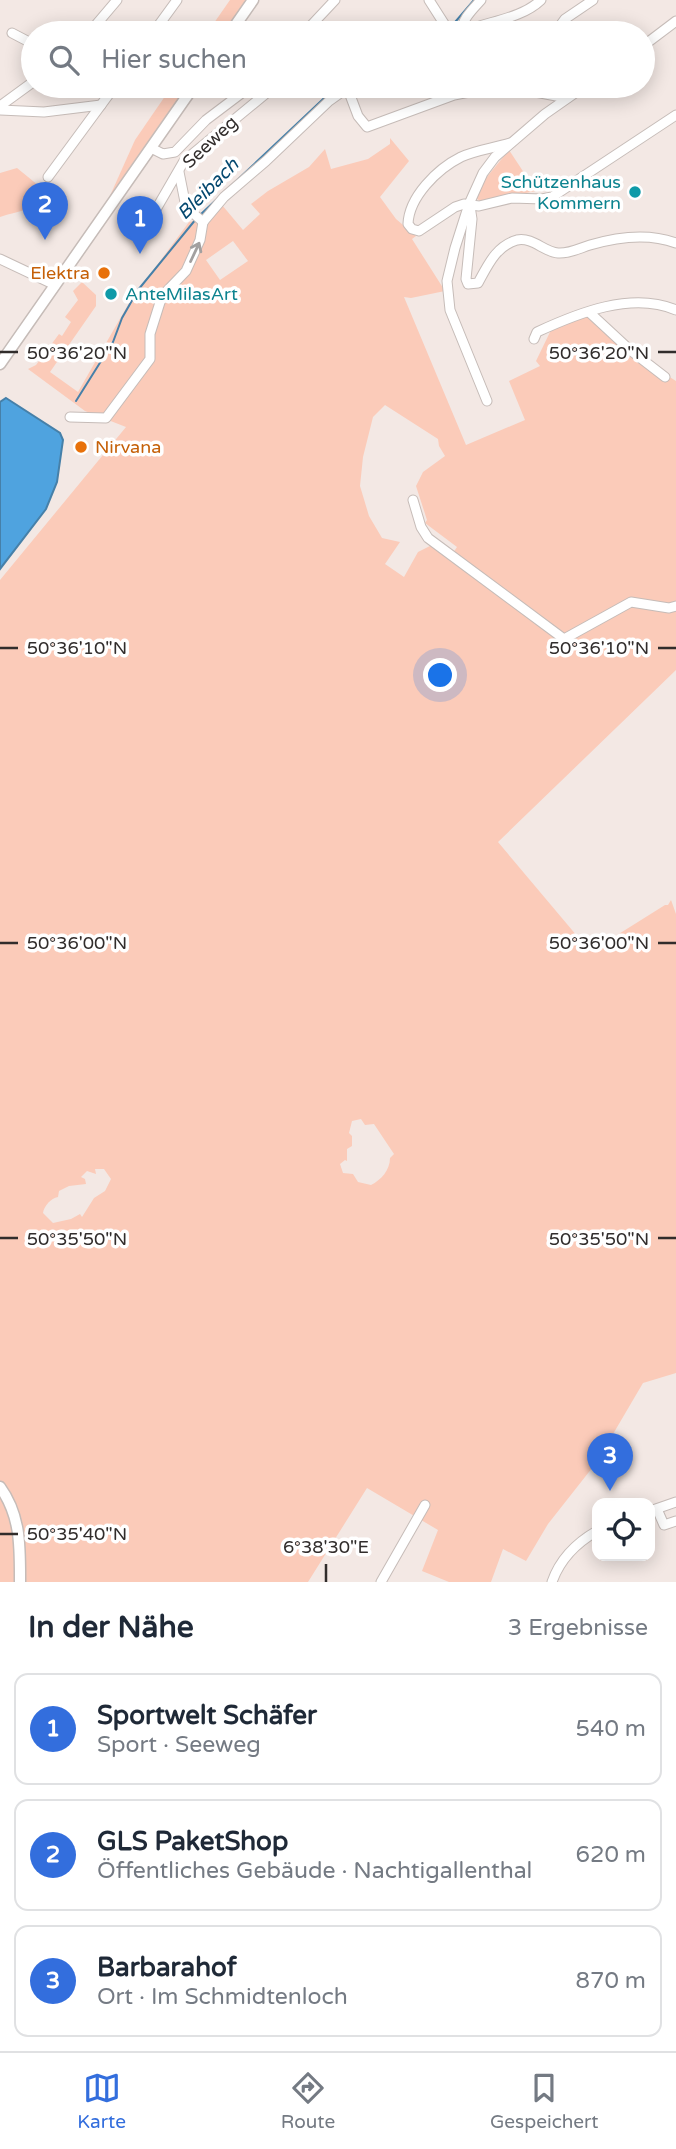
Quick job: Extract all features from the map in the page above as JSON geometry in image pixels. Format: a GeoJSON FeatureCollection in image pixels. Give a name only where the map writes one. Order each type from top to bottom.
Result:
{"type":"FeatureCollection","features":[{"type":"Feature","properties":{"kind":"main road"},"geometry":{"type":"LineString","coordinates":[[238,21],[253,0]]}},
{"type":"Feature","properties":{"kind":"main road"},"geometry":{"type":"LineString","coordinates":[[0,364],[186,98]]}},
{"type":"Feature","properties":{"kind":"main road"},"geometry":{"type":"LineString","coordinates":[[0,1487],[10,1502],[18,1525],[20,1582]]}},
{"type":"Feature","properties":{"kind":"street"},"geometry":{"type":"LineString","coordinates":[[99,21],[117,0]]}},
{"type":"Feature","properties":{"kind":"street"},"geometry":{"type":"LineString","coordinates":[[162,21],[177,0]]}},
{"type":"Feature","properties":{"kind":"street"},"geometry":{"type":"LineString","coordinates":[[315,21],[335,0]]}},
{"type":"Feature","properties":{"kind":"street"},"geometry":{"type":"LineString","coordinates":[[429,0],[446,21]]}},
{"type":"Feature","properties":{"kind":"street"},"geometry":{"type":"LineString","coordinates":[[464,21],[481,0]]}},
{"type":"Feature","properties":{"kind":"street"},"geometry":{"type":"LineString","coordinates":[[491,21],[530,10],[541,0]]}},
{"type":"Feature","properties":{"kind":"street"},"geometry":{"type":"LineString","coordinates":[[564,21],[593,0]]}},
{"type":"Feature","properties":{"kind":"street"},"geometry":{"type":"LineString","coordinates":[[655,37],[676,21]]}},
{"type":"Feature","properties":{"kind":"street"},"geometry":{"type":"LineString","coordinates":[[12,33],[21,38]]}},
{"type":"Feature","properties":{"kind":"street"},"geometry":{"type":"LineString","coordinates":[[0,108],[21,91]]}},
{"type":"Feature","properties":{"kind":"street"},"geometry":{"type":"LineString","coordinates":[[48,177],[106,98]]}},
{"type":"Feature","properties":{"kind":"street"},"geometry":{"type":"LineString","coordinates":[[151,148],[163,155],[175,152],[206,120],[235,98]]}},
{"type":"Feature","properties":{"kind":"street","name":"Seeweg"},"geometry":{"type":"LineString","coordinates":[[151,218],[184,161],[260,98]]}},
{"type":"Feature","properties":{"kind":"street"},"geometry":{"type":"LineString","coordinates":[[70,417],[102,419],[118,404],[128,385],[150,359],[150,334],[154,318],[162,296],[186,271],[200,240],[199,219],[333,98]]}},
{"type":"Feature","properties":{"kind":"street"},"geometry":{"type":"LineString","coordinates":[[351,98],[367,127],[446,98]]}},
{"type":"Feature","properties":{"kind":"street"},"geometry":{"type":"LineString","coordinates":[[543,98],[545,114]]}},
{"type":"Feature","properties":{"kind":"street"},"geometry":{"type":"LineString","coordinates":[[562,98],[567,99]]}},
{"type":"Feature","properties":{"kind":"street"},"geometry":{"type":"LineString","coordinates":[[487,401],[450,310],[447,281],[469,204],[483,173],[510,143],[567,99]]}},
{"type":"Feature","properties":{"kind":"street"},"geometry":{"type":"LineString","coordinates":[[0,108],[44,112],[101,105]]}},
{"type":"Feature","properties":{"kind":"street"},"geometry":{"type":"LineString","coordinates":[[510,143],[463,156],[428,183],[412,204],[408,224],[412,229],[419,231],[455,207],[469,204],[479,206],[512,198],[552,197],[676,115]]}},
{"type":"Feature","properties":{"kind":"street","name":"Seeweg"},"geometry":{"type":"LineString","coordinates":[[178,172],[186,207],[199,219]]}},
{"type":"Feature","properties":{"kind":"street"},"geometry":{"type":"LineString","coordinates":[[469,204],[472,219],[466,279],[468,284],[478,283],[491,259],[501,248],[517,240],[527,240],[558,253],[618,239],[655,238],[676,243]]}},
{"type":"Feature","properties":{"kind":"street"},"geometry":{"type":"LineString","coordinates":[[0,259],[55,285]]}},
{"type":"Feature","properties":{"kind":"street"},"geometry":{"type":"LineString","coordinates":[[534,339],[537,331],[617,303],[642,301],[676,310]]}},
{"type":"Feature","properties":{"kind":"street"},"geometry":{"type":"LineString","coordinates":[[589,313],[665,377]]}},
{"type":"Feature","properties":{"kind":"street"},"geometry":{"type":"LineString","coordinates":[[414,500],[421,527],[428,538],[564,639],[631,602],[669,608],[676,606]]}},
{"type":"Feature","properties":{"kind":"street"},"geometry":{"type":"LineString","coordinates":[[655,1510],[676,1502]]}},
{"type":"Feature","properties":{"kind":"street"},"geometry":{"type":"LineString","coordinates":[[381,1582],[425,1505]]}},
{"type":"Feature","properties":{"kind":"street"},"geometry":{"type":"LineString","coordinates":[[655,1512],[664,1525],[676,1521]]}},
{"type":"Feature","properties":{"kind":"street"},"geometry":{"type":"LineString","coordinates":[[552,1582],[560,1563],[576,1545],[592,1534]]}},
{"type":"Feature","properties":{"kind":"shaded area"},"geometry":{"type":"Polygon","coordinates":[[[230,0],[247,0],[233,21],[215,21],[230,0]]]}},
{"type":"Feature","properties":{"kind":"shaded area"},"geometry":{"type":"Polygon","coordinates":[[[164,98],[180,98],[109,198],[135,140],[164,98]]]}},
{"type":"Feature","properties":{"kind":"shaded area"},"geometry":{"type":"Polygon","coordinates":[[[390,138],[409,161],[380,197],[396,219],[416,236],[412,239],[445,291],[404,297],[466,445],[525,420],[509,381],[540,366],[536,361],[551,330],[587,315],[667,381],[668,376],[676,381],[676,670],[498,842],[588,949],[598,947],[668,905],[671,900],[676,914],[676,1373],[643,1383],[596,1463],[548,1524],[526,1561],[503,1549],[491,1582],[449,1582],[422,1571],[438,1530],[367,1488],[308,1582],[0,1582],[0,580],[126,427],[85,411],[28,369],[36,365],[71,322],[65,317],[78,300],[73,291],[82,282],[96,295],[96,306],[50,372],[78,392],[129,303],[189,222],[211,218],[222,205],[243,230],[260,214],[251,204],[309,167],[325,149],[331,169],[368,159],[390,144],[390,138]],[[233,241],[206,260],[220,280],[248,261],[233,241]],[[385,405],[373,417],[363,457],[360,486],[369,516],[382,538],[400,542],[385,564],[404,577],[418,552],[434,544],[453,553],[457,547],[425,523],[427,520],[416,486],[423,472],[445,456],[438,439],[385,405]],[[361,1119],[352,1121],[349,1133],[352,1136],[352,1146],[347,1149],[347,1161],[340,1164],[343,1173],[353,1174],[358,1182],[371,1185],[384,1174],[394,1154],[374,1124],[365,1125],[361,1119]],[[95,1169],[96,1174],[87,1171],[81,1177],[86,1184],[69,1186],[59,1191],[58,1197],[48,1203],[43,1213],[53,1223],[80,1214],[82,1217],[94,1198],[105,1191],[111,1179],[104,1169],[95,1169]]]}},
{"type":"Feature","properties":{"kind":"shaded area"},"geometry":{"type":"Polygon","coordinates":[[[509,150],[536,191],[481,202],[476,198],[486,178],[509,150]]]}},
{"type":"Feature","properties":{"kind":"shaded area"},"geometry":{"type":"Polygon","coordinates":[[[17,168],[55,199],[0,217],[0,173],[17,168]]]}},
{"type":"Feature","properties":{"kind":"water"},"geometry":{"type":"Polygon","coordinates":[[[6,398],[60,433],[63,440],[57,482],[46,509],[0,569],[0,402],[6,398]]]}},
{"type":"Feature","properties":{"kind":"waterway","name":"Bleibach"},"geometry":{"type":"LineString","coordinates":[[456,21],[474,0]]}},
{"type":"Feature","properties":{"kind":"waterway","name":"Bleibach"},"geometry":{"type":"LineString","coordinates":[[200,215],[324,98]]}},
{"type":"Feature","properties":{"kind":"waterway","name":"Bleibach"},"geometry":{"type":"LineString","coordinates":[[76,401],[113,342],[122,318],[138,290],[196,219]]}},
{"type":"Feature","properties":{"kind":"place","name":"Schützenhaus Kommern"},"geometry":{"type":"Point","coordinates":[635,192]}},
{"type":"Feature","properties":{"kind":"place","name":"GLS PaketShop"},"geometry":{"type":"Point","coordinates":[45,240]}},
{"type":"Feature","properties":{"kind":"place","name":"Sportwelt Schäfer"},"geometry":{"type":"Point","coordinates":[140,254]}},
{"type":"Feature","properties":{"kind":"place","name":"Elektra"},"geometry":{"type":"Point","coordinates":[104,273]}},
{"type":"Feature","properties":{"kind":"place","name":"AnteMilasArt"},"geometry":{"type":"Point","coordinates":[111,294]}},
{"type":"Feature","properties":{"kind":"place","name":"Nirvana"},"geometry":{"type":"Point","coordinates":[81,447]}},
{"type":"Feature","properties":{"kind":"place","name":"Barbarahof"},"geometry":{"type":"Point","coordinates":[610,1491]}}]}
